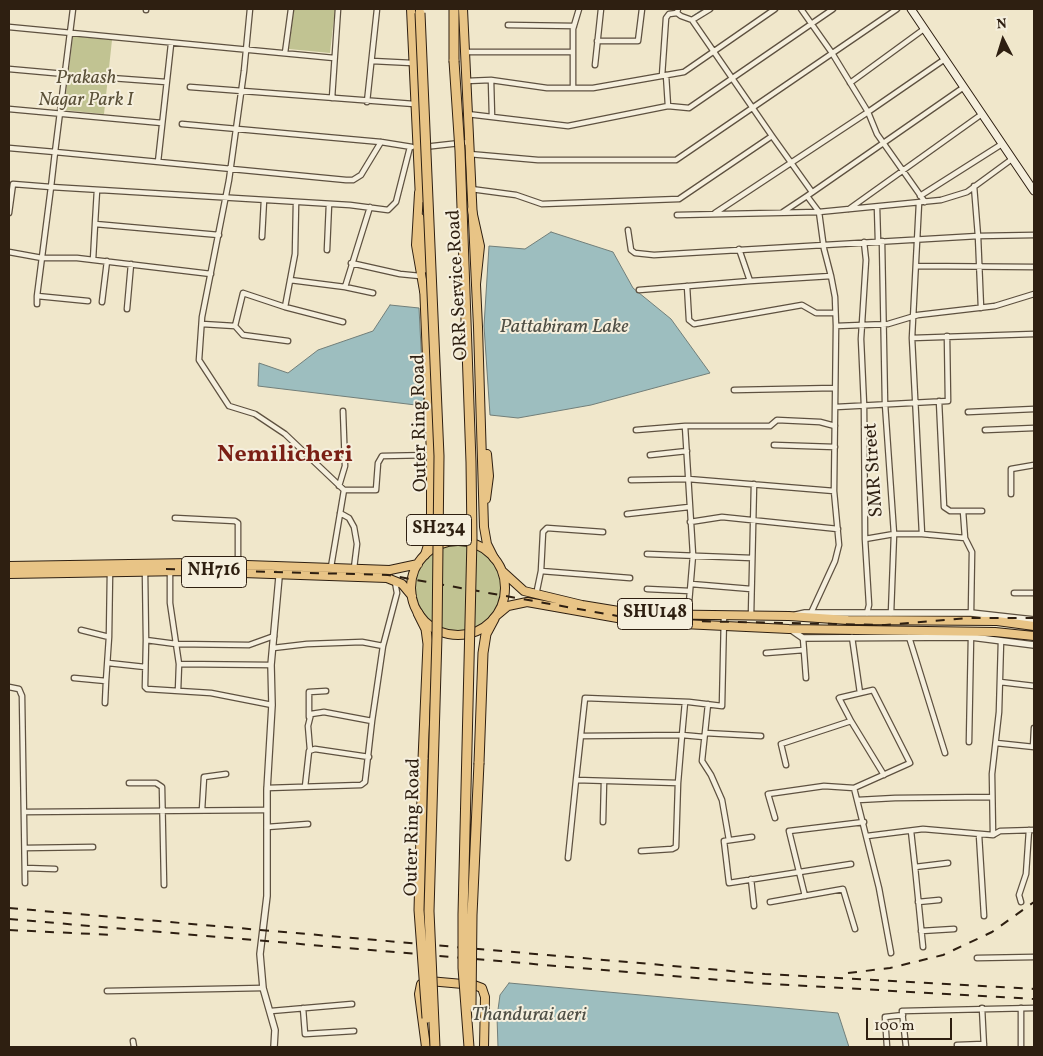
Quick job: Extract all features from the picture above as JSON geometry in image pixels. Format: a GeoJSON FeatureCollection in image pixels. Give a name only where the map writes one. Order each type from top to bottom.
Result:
{"type":"FeatureCollection","features":[{"type":"Feature","properties":{"kind":"highway","name":"SH234"},"geometry":{"type":"LineString","coordinates":[[454,9],[454,61],[460,151],[472,462],[472,538],[463,914],[463,968],[470,1047]]}},
{"type":"Feature","properties":{"kind":"highway","name":"Outer Ring Road"},"geometry":{"type":"LineString","coordinates":[[420,11],[439,446],[429,911],[434,1047]]}},
{"type":"Feature","properties":{"kind":"highway"},"geometry":{"type":"LineString","coordinates":[[418,613],[426,629],[428,644],[419,910],[424,998],[434,1047]]}},
{"type":"Feature","properties":{"kind":"highway"},"geometry":{"type":"LineString","coordinates":[[470,1047],[472,915],[483,653],[488,629],[495,618]]}},
{"type":"Feature","properties":{"kind":"main road","name":"ORR Service Road"},"geometry":{"type":"LineString","coordinates":[[411,9],[414,148],[419,193],[431,455],[431,475],[427,508],[430,539],[425,555]]}},
{"type":"Feature","properties":{"kind":"main road","name":"ORR Service Road"},"geometry":{"type":"LineString","coordinates":[[463,9],[472,210],[480,246],[476,284],[483,510],[485,537],[494,558]]}},
{"type":"Feature","properties":{"kind":"main road"},"geometry":{"type":"LineString","coordinates":[[911,9],[1034,191]]}},
{"type":"Feature","properties":{"kind":"main road"},"geometry":{"type":"LineString","coordinates":[[419,193],[416,246],[424,291]]}},
{"type":"Feature","properties":{"kind":"main road"},"geometry":{"type":"LineString","coordinates":[[462,542],[483,548],[494,558],[502,570],[505,590],[504,599],[495,618],[476,631],[453,635],[430,626],[418,613],[412,596],[412,579],[418,564],[425,555],[440,545],[462,542]]}},
{"type":"Feature","properties":{"kind":"main road","name":"NH716"},"geometry":{"type":"LineString","coordinates":[[9,574],[110,571],[280,570],[331,567],[390,570],[418,564]]}},
{"type":"Feature","properties":{"kind":"main road","name":"NH716"},"geometry":{"type":"LineString","coordinates":[[9,566],[238,565],[392,578]]}},
{"type":"Feature","properties":{"kind":"main road","name":"SHU148"},"geometry":{"type":"LineString","coordinates":[[502,570],[524,591],[536,595],[637,614],[789,616],[848,620],[970,617],[1034,626]]}},
{"type":"Feature","properties":{"kind":"main road"},"geometry":{"type":"LineString","coordinates":[[392,578],[402,584],[412,596]]}},
{"type":"Feature","properties":{"kind":"main road","name":"SHU148"},"geometry":{"type":"LineString","coordinates":[[495,618],[508,606],[527,602],[640,622],[789,629],[1034,636]]}},
{"type":"Feature","properties":{"kind":"main road"},"geometry":{"type":"LineString","coordinates":[[426,1047],[419,994],[421,984],[429,981],[474,985],[482,988],[485,997],[484,1047]]}},
{"type":"Feature","properties":{"kind":"street"},"geometry":{"type":"LineString","coordinates":[[37,304],[73,9]]}},
{"type":"Feature","properties":{"kind":"street"},"geometry":{"type":"LineString","coordinates":[[250,9],[242,91],[226,198],[202,324],[199,360],[229,406],[255,414],[285,434],[344,490],[376,490],[378,464],[382,456],[431,455]]}},
{"type":"Feature","properties":{"kind":"street"},"geometry":{"type":"LineString","coordinates":[[285,53],[291,9]]}},
{"type":"Feature","properties":{"kind":"street"},"geometry":{"type":"LineString","coordinates":[[332,98],[338,9]]}},
{"type":"Feature","properties":{"kind":"street"},"geometry":{"type":"LineString","coordinates":[[367,102],[377,9]]}},
{"type":"Feature","properties":{"kind":"street"},"geometry":{"type":"LineString","coordinates":[[573,88],[574,26],[579,9]]}},
{"type":"Feature","properties":{"kind":"street"},"geometry":{"type":"LineString","coordinates":[[595,65],[601,9]]}},
{"type":"Feature","properties":{"kind":"street"},"geometry":{"type":"LineString","coordinates":[[597,41],[638,40],[642,9]]}},
{"type":"Feature","properties":{"kind":"street"},"geometry":{"type":"LineString","coordinates":[[692,20],[710,9]]}},
{"type":"Feature","properties":{"kind":"street"},"geometry":{"type":"LineString","coordinates":[[465,81],[491,80],[547,88],[592,88],[684,72],[775,9]]}},
{"type":"Feature","properties":{"kind":"street"},"geometry":{"type":"LineString","coordinates":[[801,9],[832,53],[868,112],[883,143],[925,202]]}},
{"type":"Feature","properties":{"kind":"street"},"geometry":{"type":"LineString","coordinates":[[467,114],[568,126],[668,106],[689,108],[833,9]]}},
{"type":"Feature","properties":{"kind":"street"},"geometry":{"type":"LineString","coordinates":[[470,154],[538,160],[676,160],[897,9]]}},
{"type":"Feature","properties":{"kind":"street"},"geometry":{"type":"LineString","coordinates":[[668,106],[664,76],[666,18],[669,14],[678,11],[692,20],[812,192]]}},
{"type":"Feature","properties":{"kind":"street"},"geometry":{"type":"LineString","coordinates":[[508,25],[574,26]]}},
{"type":"Feature","properties":{"kind":"street"},"geometry":{"type":"LineString","coordinates":[[9,26],[171,44],[334,58]]}},
{"type":"Feature","properties":{"kind":"street"},"geometry":{"type":"LineString","coordinates":[[850,83],[924,28]]}},
{"type":"Feature","properties":{"kind":"street"},"geometry":{"type":"LineString","coordinates":[[158,162],[171,44]]}},
{"type":"Feature","properties":{"kind":"street"},"geometry":{"type":"LineString","coordinates":[[464,52],[573,52]]}},
{"type":"Feature","properties":{"kind":"street"},"geometry":{"type":"LineString","coordinates":[[714,214],[945,59]]}},
{"type":"Feature","properties":{"kind":"street"},"geometry":{"type":"LineString","coordinates":[[372,61],[412,63]]}},
{"type":"Feature","properties":{"kind":"street"},"geometry":{"type":"LineString","coordinates":[[9,69],[66,74]]}},
{"type":"Feature","properties":{"kind":"street"},"geometry":{"type":"LineString","coordinates":[[111,78],[166,82]]}},
{"type":"Feature","properties":{"kind":"street"},"geometry":{"type":"LineString","coordinates":[[491,80],[492,117]]}},
{"type":"Feature","properties":{"kind":"street"},"geometry":{"type":"LineString","coordinates":[[190,87],[367,102],[414,104]]}},
{"type":"Feature","properties":{"kind":"street"},"geometry":{"type":"LineString","coordinates":[[781,213],[964,87]]}},
{"type":"Feature","properties":{"kind":"street"},"geometry":{"type":"LineString","coordinates":[[9,109],[162,123]]}},
{"type":"Feature","properties":{"kind":"street"},"geometry":{"type":"LineString","coordinates":[[847,210],[982,114]]}},
{"type":"Feature","properties":{"kind":"street"},"geometry":{"type":"LineString","coordinates":[[182,124],[381,142],[414,148],[469,142]]}},
{"type":"Feature","properties":{"kind":"street"},"geometry":{"type":"LineString","coordinates":[[472,189],[516,195],[542,204],[679,199],[772,136]]}},
{"type":"Feature","properties":{"kind":"street"},"geometry":{"type":"LineString","coordinates":[[9,148],[353,180],[366,168],[381,142]]}},
{"type":"Feature","properties":{"kind":"street"},"geometry":{"type":"LineString","coordinates":[[920,196],[1002,144]]}},
{"type":"Feature","properties":{"kind":"street"},"geometry":{"type":"LineString","coordinates":[[9,213],[13,184],[330,204],[388,210],[394,206],[414,148]]}},
{"type":"Feature","properties":{"kind":"street"},"geometry":{"type":"LineString","coordinates":[[677,215],[818,212],[925,202],[967,192],[1012,159]]}},
{"type":"Feature","properties":{"kind":"street"},"geometry":{"type":"LineString","coordinates":[[974,186],[981,308]]}},
{"type":"Feature","properties":{"kind":"street"},"geometry":{"type":"LineString","coordinates":[[93,260],[97,190]]}},
{"type":"Feature","properties":{"kind":"street"},"geometry":{"type":"LineString","coordinates":[[807,196],[818,212],[823,244],[836,297],[834,491],[839,545],[835,561],[811,613]]}},
{"type":"Feature","properties":{"kind":"street"},"geometry":{"type":"LineString","coordinates":[[262,237],[264,200]]}},
{"type":"Feature","properties":{"kind":"street"},"geometry":{"type":"LineString","coordinates":[[285,306],[295,254],[296,202]]}},
{"type":"Feature","properties":{"kind":"street"},"geometry":{"type":"LineString","coordinates":[[919,203],[912,338],[922,534]]}},
{"type":"Feature","properties":{"kind":"street"},"geometry":{"type":"LineString","coordinates":[[327,250],[330,204]]}},
{"type":"Feature","properties":{"kind":"street"},"geometry":{"type":"LineString","coordinates":[[345,287],[370,207]]}},
{"type":"Feature","properties":{"kind":"street","name":"SMR Street"},"geometry":{"type":"LineString","coordinates":[[877,207],[880,241],[885,404],[894,534],[891,613]]}},
{"type":"Feature","properties":{"kind":"street"},"geometry":{"type":"LineString","coordinates":[[95,224],[219,235]]}},
{"type":"Feature","properties":{"kind":"street"},"geometry":{"type":"LineString","coordinates":[[628,230],[631,250],[642,254],[1034,234]]}},
{"type":"Feature","properties":{"kind":"street"},"geometry":{"type":"LineString","coordinates":[[864,242],[866,260],[862,325],[865,538],[869,605],[867,613]]}},
{"type":"Feature","properties":{"kind":"street"},"geometry":{"type":"LineString","coordinates":[[738,249],[750,281]]}},
{"type":"Feature","properties":{"kind":"street"},"geometry":{"type":"LineString","coordinates":[[9,252],[42,258],[107,261],[211,274]]}},
{"type":"Feature","properties":{"kind":"street"},"geometry":{"type":"LineString","coordinates":[[102,302],[107,261]]}},
{"type":"Feature","properties":{"kind":"street"},"geometry":{"type":"LineString","coordinates":[[352,263],[400,274],[420,276]]}},
{"type":"Feature","properties":{"kind":"street"},"geometry":{"type":"LineString","coordinates":[[126,309],[131,264]]}},
{"type":"Feature","properties":{"kind":"street"},"geometry":{"type":"LineString","coordinates":[[917,266],[1034,267]]}},
{"type":"Feature","properties":{"kind":"street"},"geometry":{"type":"LineString","coordinates":[[638,290],[831,276]]}},
{"type":"Feature","properties":{"kind":"street"},"geometry":{"type":"LineString","coordinates":[[290,280],[345,287],[373,293]]}},
{"type":"Feature","properties":{"kind":"street"},"geometry":{"type":"LineString","coordinates":[[687,286],[689,320],[694,324],[719,322],[802,305],[816,313],[835,313]]}},
{"type":"Feature","properties":{"kind":"street"},"geometry":{"type":"LineString","coordinates":[[235,326],[243,293],[343,322]]}},
{"type":"Feature","properties":{"kind":"street"},"geometry":{"type":"LineString","coordinates":[[836,326],[883,324],[914,316],[995,306],[1034,294]]}},
{"type":"Feature","properties":{"kind":"street"},"geometry":{"type":"LineString","coordinates":[[37,296],[88,301]]}},
{"type":"Feature","properties":{"kind":"street"},"geometry":{"type":"LineString","coordinates":[[202,324],[235,326],[243,335],[288,341]]}},
{"type":"Feature","properties":{"kind":"street"},"geometry":{"type":"LineString","coordinates":[[912,338],[1034,334]]}},
{"type":"Feature","properties":{"kind":"street"},"geometry":{"type":"LineString","coordinates":[[836,407],[948,401],[947,336]]}},
{"type":"Feature","properties":{"kind":"street"},"geometry":{"type":"LineString","coordinates":[[734,390],[835,388]]}},
{"type":"Feature","properties":{"kind":"street"},"geometry":{"type":"LineString","coordinates":[[939,401],[944,507],[950,511],[982,511]]}},
{"type":"Feature","properties":{"kind":"street"},"geometry":{"type":"LineString","coordinates":[[968,412],[1034,409]]}},
{"type":"Feature","properties":{"kind":"street"},"geometry":{"type":"LineString","coordinates":[[339,486],[345,466],[343,411]]}},
{"type":"Feature","properties":{"kind":"street"},"geometry":{"type":"LineString","coordinates":[[636,430],[685,426],[770,426],[777,420],[820,422],[835,426]]}},
{"type":"Feature","properties":{"kind":"street"},"geometry":{"type":"LineString","coordinates":[[685,426],[693,555],[688,615]]}},
{"type":"Feature","properties":{"kind":"street"},"geometry":{"type":"LineString","coordinates":[[985,430],[1034,428]]}},
{"type":"Feature","properties":{"kind":"street"},"geometry":{"type":"LineString","coordinates":[[774,444],[835,447]]}},
{"type":"Feature","properties":{"kind":"street"},"geometry":{"type":"LineString","coordinates":[[650,455],[687,451]]}},
{"type":"Feature","properties":{"kind":"street"},"geometry":{"type":"LineString","coordinates":[[1011,494],[1011,469],[1034,465]]}},
{"type":"Feature","properties":{"kind":"street"},"geometry":{"type":"LineString","coordinates":[[631,480],[688,479],[834,491]]}},
{"type":"Feature","properties":{"kind":"street"},"geometry":{"type":"LineString","coordinates":[[750,616],[754,484]]}},
{"type":"Feature","properties":{"kind":"street"},"geometry":{"type":"LineString","coordinates":[[331,567],[344,490]]}},
{"type":"Feature","properties":{"kind":"street"},"geometry":{"type":"LineString","coordinates":[[627,514],[689,507]]}},
{"type":"Feature","properties":{"kind":"street"},"geometry":{"type":"LineString","coordinates":[[963,511],[964,538],[972,552],[970,617]]}},
{"type":"Feature","properties":{"kind":"street"},"geometry":{"type":"LineString","coordinates":[[340,513],[349,518],[354,527],[357,544],[354,568]]}},
{"type":"Feature","properties":{"kind":"street"},"geometry":{"type":"LineString","coordinates":[[690,522],[722,517],[838,529]]}},
{"type":"Feature","properties":{"kind":"street"},"geometry":{"type":"LineString","coordinates":[[175,518],[235,521],[238,523],[238,565]]}},
{"type":"Feature","properties":{"kind":"street"},"geometry":{"type":"LineString","coordinates":[[536,595],[541,571],[543,532],[547,528],[603,532]]}},
{"type":"Feature","properties":{"kind":"street"},"geometry":{"type":"LineString","coordinates":[[865,538],[894,534],[922,534],[964,538]]}},
{"type":"Feature","properties":{"kind":"street"},"geometry":{"type":"LineString","coordinates":[[647,554],[752,558]]}},
{"type":"Feature","properties":{"kind":"street"},"geometry":{"type":"LineString","coordinates":[[274,1047],[276,1030],[263,988],[260,954],[268,891],[267,788],[272,705],[271,665],[280,570]]}},
{"type":"Feature","properties":{"kind":"street"},"geometry":{"type":"LineString","coordinates":[[104,703],[108,663],[110,571]]}},
{"type":"Feature","properties":{"kind":"street"},"geometry":{"type":"LineString","coordinates":[[145,571],[145,687],[211,693],[272,705]]}},
{"type":"Feature","properties":{"kind":"street"},"geometry":{"type":"LineString","coordinates":[[170,571],[170,603],[179,664],[178,690]]}},
{"type":"Feature","properties":{"kind":"street"},"geometry":{"type":"LineString","coordinates":[[541,571],[630,578]]}},
{"type":"Feature","properties":{"kind":"street"},"geometry":{"type":"LineString","coordinates":[[267,788],[362,785],[367,780],[372,721],[383,646],[397,593],[397,587],[392,578]]}},
{"type":"Feature","properties":{"kind":"street"},"geometry":{"type":"LineString","coordinates":[[691,584],[751,589]]}},
{"type":"Feature","properties":{"kind":"street"},"geometry":{"type":"LineString","coordinates":[[647,589],[690,591]]}},
{"type":"Feature","properties":{"kind":"street"},"geometry":{"type":"LineString","coordinates":[[1014,593],[1034,593]]}},
{"type":"Feature","properties":{"kind":"street"},"geometry":{"type":"LineString","coordinates":[[789,616],[811,613],[891,613],[1034,620]]}},
{"type":"Feature","properties":{"kind":"street"},"geometry":{"type":"LineString","coordinates":[[568,858],[585,698],[685,702],[722,706],[724,616]]}},
{"type":"Feature","properties":{"kind":"street"},"geometry":{"type":"LineString","coordinates":[[789,629],[804,638],[909,637],[970,634],[1034,645]]}},
{"type":"Feature","properties":{"kind":"street"},"geometry":{"type":"LineString","coordinates":[[81,630],[109,637]]}},
{"type":"Feature","properties":{"kind":"street"},"geometry":{"type":"LineString","coordinates":[[969,742],[970,634]]}},
{"type":"Feature","properties":{"kind":"street"},"geometry":{"type":"LineString","coordinates":[[146,640],[176,644],[249,645],[274,636]]}},
{"type":"Feature","properties":{"kind":"street"},"geometry":{"type":"LineString","coordinates":[[852,637],[860,693]]}},
{"type":"Feature","properties":{"kind":"street"},"geometry":{"type":"LineString","coordinates":[[909,637],[945,753]]}},
{"type":"Feature","properties":{"kind":"street"},"geometry":{"type":"LineString","coordinates":[[804,638],[806,678]]}},
{"type":"Feature","properties":{"kind":"street"},"geometry":{"type":"LineString","coordinates":[[993,835],[992,797],[1001,640]]}},
{"type":"Feature","properties":{"kind":"street"},"geometry":{"type":"LineString","coordinates":[[273,648],[307,644],[362,642],[383,646]]}},
{"type":"Feature","properties":{"kind":"street"},"geometry":{"type":"LineString","coordinates":[[766,654],[804,650]]}},
{"type":"Feature","properties":{"kind":"street"},"geometry":{"type":"LineString","coordinates":[[108,663],[145,667]]}},
{"type":"Feature","properties":{"kind":"street"},"geometry":{"type":"LineString","coordinates":[[179,664],[271,665]]}},
{"type":"Feature","properties":{"kind":"street"},"geometry":{"type":"LineString","coordinates":[[74,678],[106,681]]}},
{"type":"Feature","properties":{"kind":"street"},"geometry":{"type":"LineString","coordinates":[[1000,682],[1034,686]]}},
{"type":"Feature","properties":{"kind":"street"},"geometry":{"type":"LineString","coordinates":[[9,687],[19,689],[22,696],[25,883]]}},
{"type":"Feature","properties":{"kind":"street"},"geometry":{"type":"LineString","coordinates":[[775,818],[768,794],[824,786],[854,788],[910,763],[873,690],[838,698],[850,721],[884,774]]}},
{"type":"Feature","properties":{"kind":"street"},"geometry":{"type":"LineString","coordinates":[[304,786],[307,754],[310,750],[309,692],[326,691]]}},
{"type":"Feature","properties":{"kind":"street"},"geometry":{"type":"LineString","coordinates":[[641,851],[672,850],[676,847],[678,783],[685,702]]}},
{"type":"Feature","properties":{"kind":"street"},"geometry":{"type":"LineString","coordinates":[[708,704],[702,761],[711,775],[722,800],[729,840]]}},
{"type":"Feature","properties":{"kind":"street"},"geometry":{"type":"LineString","coordinates":[[309,717],[311,714],[324,712],[372,721]]}},
{"type":"Feature","properties":{"kind":"street"},"geometry":{"type":"LineString","coordinates":[[786,765],[781,744],[850,721]]}},
{"type":"Feature","properties":{"kind":"street"},"geometry":{"type":"LineString","coordinates":[[996,743],[1034,747],[1034,728]]}},
{"type":"Feature","properties":{"kind":"street"},"geometry":{"type":"LineString","coordinates":[[581,736],[761,736]]}},
{"type":"Feature","properties":{"kind":"street"},"geometry":{"type":"LineString","coordinates":[[310,750],[315,749],[369,757]]}},
{"type":"Feature","properties":{"kind":"street"},"geometry":{"type":"LineString","coordinates":[[202,810],[204,777],[226,774]]}},
{"type":"Feature","properties":{"kind":"street"},"geometry":{"type":"LineString","coordinates":[[576,780],[678,783]]}},
{"type":"Feature","properties":{"kind":"street"},"geometry":{"type":"LineString","coordinates":[[603,822],[604,781]]}},
{"type":"Feature","properties":{"kind":"street"},"geometry":{"type":"LineString","coordinates":[[129,783],[161,784],[164,885]]}},
{"type":"Feature","properties":{"kind":"street"},"geometry":{"type":"LineString","coordinates":[[854,788],[864,822],[892,953]]}},
{"type":"Feature","properties":{"kind":"street"},"geometry":{"type":"LineString","coordinates":[[858,800],[992,797]]}},
{"type":"Feature","properties":{"kind":"street"},"geometry":{"type":"LineString","coordinates":[[24,812],[267,810]]}},
{"type":"Feature","properties":{"kind":"street"},"geometry":{"type":"LineString","coordinates":[[805,896],[789,831],[864,822]]}},
{"type":"Feature","properties":{"kind":"street"},"geometry":{"type":"LineString","coordinates":[[267,827],[308,824]]}},
{"type":"Feature","properties":{"kind":"street"},"geometry":{"type":"LineString","coordinates":[[867,836],[922,829],[979,835],[993,835],[1000,831],[1031,830],[1026,874],[1020,895],[1021,902]]}},
{"type":"Feature","properties":{"kind":"street"},"geometry":{"type":"LineString","coordinates":[[911,830],[922,947]]}},
{"type":"Feature","properties":{"kind":"street"},"geometry":{"type":"LineString","coordinates":[[979,835],[984,916]]}},
{"type":"Feature","properties":{"kind":"street"},"geometry":{"type":"LineString","coordinates":[[752,837],[724,841],[729,883],[851,864]]}},
{"type":"Feature","properties":{"kind":"street"},"geometry":{"type":"LineString","coordinates":[[25,848],[93,847]]}},
{"type":"Feature","properties":{"kind":"street"},"geometry":{"type":"LineString","coordinates":[[915,867],[948,864]]}},
{"type":"Feature","properties":{"kind":"street"},"geometry":{"type":"LineString","coordinates":[[25,868],[55,869]]}},
{"type":"Feature","properties":{"kind":"street"},"geometry":{"type":"LineString","coordinates":[[751,879],[754,906]]}},
{"type":"Feature","properties":{"kind":"street"},"geometry":{"type":"LineString","coordinates":[[770,902],[843,889],[855,930]]}},
{"type":"Feature","properties":{"kind":"street"},"geometry":{"type":"LineString","coordinates":[[918,902],[939,900]]}},
{"type":"Feature","properties":{"kind":"street"},"geometry":{"type":"LineString","coordinates":[[921,931],[954,929]]}},
{"type":"Feature","properties":{"kind":"street"},"geometry":{"type":"LineString","coordinates":[[977,958],[1034,957]]}},
{"type":"Feature","properties":{"kind":"street"},"geometry":{"type":"LineString","coordinates":[[107,991],[263,988]]}},
{"type":"Feature","properties":{"kind":"street"},"geometry":{"type":"LineString","coordinates":[[271,1011],[352,1004]]}},
{"type":"Feature","properties":{"kind":"street"},"geometry":{"type":"LineString","coordinates":[[303,1008],[305,1034],[354,1031]]}},
{"type":"Feature","properties":{"kind":"street"},"geometry":{"type":"LineString","coordinates":[[956,1046],[984,1045],[982,1008]]}},
{"type":"Feature","properties":{"kind":"street"},"geometry":{"type":"LineString","coordinates":[[1021,1008],[1021,1047]]}},
{"type":"Feature","properties":{"kind":"street"},"geometry":{"type":"LineString","coordinates":[[906,1047],[902,1011],[1034,1008]]}},
{"type":"Feature","properties":{"kind":"street"},"geometry":{"type":"LineString","coordinates":[[887,1047],[885,1016],[903,1016]]}},
{"type":"Feature","properties":{"kind":"street"},"geometry":{"type":"LineString","coordinates":[[133,1041],[134,1047]]}},
{"type":"Feature","properties":{"kind":"green space"},"geometry":{"type":"Polygon","coordinates":[[[294,9],[335,9],[330,53],[289,49],[294,9]]]}},
{"type":"Feature","properties":{"kind":"green space","name":"Prakash Nagar Park I"},"geometry":{"type":"Polygon","coordinates":[[[73,36],[112,40],[104,114],[64,110],[73,36]]]}},
{"type":"Feature","properties":{"kind":"green space"},"geometry":{"type":"Polygon","coordinates":[[[458,545],[475,548],[489,557],[498,571],[501,588],[498,605],[489,619],[475,628],[458,631],[441,628],[427,619],[418,605],[415,588],[418,571],[427,557],[441,548],[458,545]]]}},
{"type":"Feature","properties":{"kind":"water","name":"Pattabiram Lake"},"geometry":{"type":"Polygon","coordinates":[[[551,232],[613,252],[633,288],[671,319],[710,373],[591,405],[518,418],[490,415],[484,326],[489,246],[525,249],[551,232]]]}},
{"type":"Feature","properties":{"kind":"water"},"geometry":{"type":"Polygon","coordinates":[[[390,305],[419,308],[424,406],[258,386],[259,363],[288,373],[318,350],[373,331],[390,305]]]}},
{"type":"Feature","properties":{"kind":"water","name":"Thandurai aeri"},"geometry":{"type":"Polygon","coordinates":[[[509,983],[838,1013],[849,1047],[498,1047],[497,1017],[500,995],[509,983]]]}},
{"type":"Feature","properties":{"kind":"waterway"},"geometry":{"type":"LineString","coordinates":[[692,17],[704,9]]}},
{"type":"Feature","properties":{"kind":"railway"},"geometry":{"type":"LineString","coordinates":[[166,569],[388,575],[640,620],[885,625],[969,618],[1034,618]]}},
{"type":"Feature","properties":{"kind":"railway"},"geometry":{"type":"LineString","coordinates":[[848,973],[890,968],[943,955],[992,932],[1034,902]]}},
{"type":"Feature","properties":{"kind":"railway"},"geometry":{"type":"LineString","coordinates":[[9,908],[765,974],[1034,989]]}},
{"type":"Feature","properties":{"kind":"railway"},"geometry":{"type":"LineString","coordinates":[[9,919],[755,983],[1034,999]]}},
{"type":"Feature","properties":{"kind":"railway"},"geometry":{"type":"LineString","coordinates":[[9,930],[114,935]]}},
{"type":"Feature","properties":{"kind":"district","name":"Nemilicheri"},"geometry":{"type":"Point","coordinates":[285,457]}}]}
